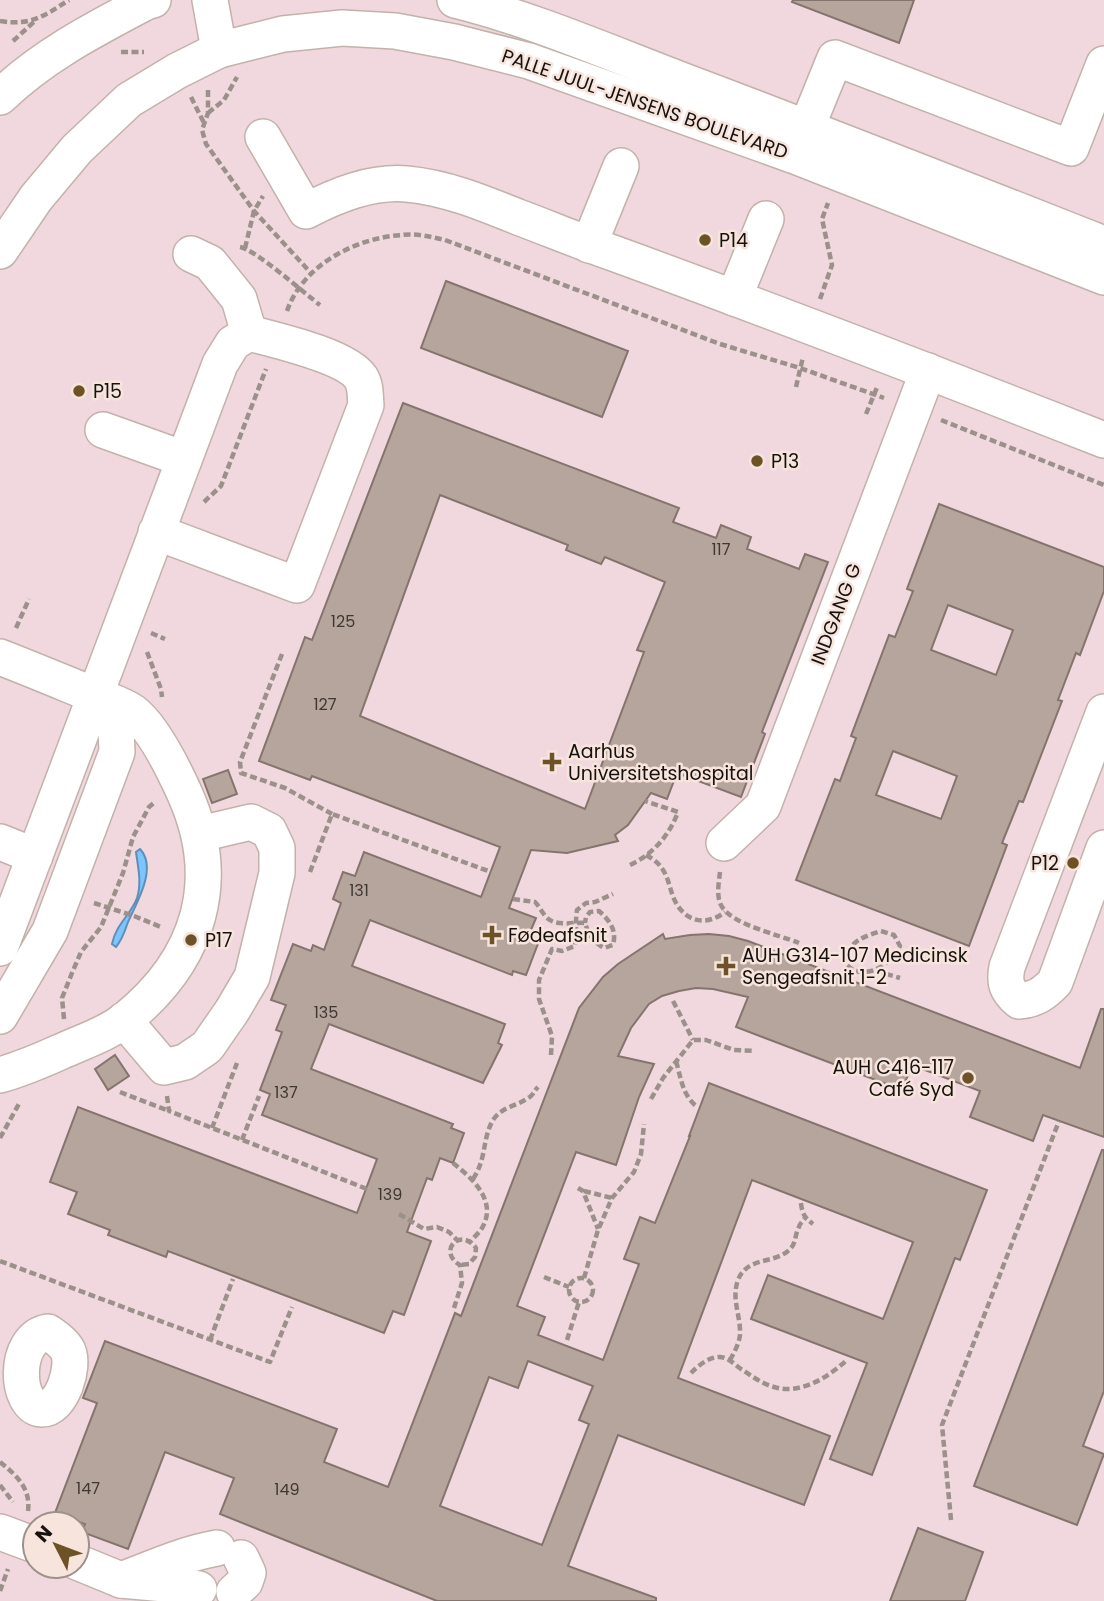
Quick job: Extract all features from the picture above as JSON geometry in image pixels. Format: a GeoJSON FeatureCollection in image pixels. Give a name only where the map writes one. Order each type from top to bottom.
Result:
{"type":"FeatureCollection","features":[{"type":"Feature","properties":{"kind":"street"},"geometry":{"type":"LineString","coordinates":[[0,97],[14,83],[79,37],[153,0]]}},
{"type":"Feature","properties":{"kind":"street"},"geometry":{"type":"LineString","coordinates":[[210,0],[219,50]]}},
{"type":"Feature","properties":{"kind":"street","name":"PALLE JUUL-JENSENS BOULEVARD"},"geometry":{"type":"LineString","coordinates":[[455,0],[550,30],[801,142],[839,173],[1104,277]]}},
{"type":"Feature","properties":{"kind":"street","name":"PALLE JUUL-JENSENS BOULEVARD"},"geometry":{"type":"LineString","coordinates":[[0,251],[36,198],[76,149],[128,100],[219,50],[283,34],[342,28],[395,31],[454,42],[528,61],[801,142],[1104,244]]}},
{"type":"Feature","properties":{"kind":"street"},"geometry":{"type":"LineString","coordinates":[[801,142],[835,58],[1071,148],[1104,64]]}},
{"type":"Feature","properties":{"kind":"street"},"geometry":{"type":"LineString","coordinates":[[263,137],[306,211],[334,197],[367,186],[414,185],[464,195],[1104,440]]}},
{"type":"Feature","properties":{"kind":"street"},"geometry":{"type":"LineString","coordinates":[[589,245],[621,166]]}},
{"type":"Feature","properties":{"kind":"street"},"geometry":{"type":"LineString","coordinates":[[734,298],[766,219]]}},
{"type":"Feature","properties":{"kind":"street"},"geometry":{"type":"LineString","coordinates":[[191,254],[209,263],[239,299],[263,337]]}},
{"type":"Feature","properties":{"kind":"street"},"geometry":{"type":"LineString","coordinates":[[0,948],[35,856],[105,700],[170,537],[184,459],[220,364],[233,343],[263,337],[340,361],[352,368],[361,379],[366,405],[298,585],[170,537]]}},
{"type":"Feature","properties":{"kind":"street","name":"INDGANG G"},"geometry":{"type":"LineString","coordinates":[[724,844],[763,806],[928,371]]}},
{"type":"Feature","properties":{"kind":"street"},"geometry":{"type":"LineString","coordinates":[[103,430],[184,459]]}},
{"type":"Feature","properties":{"kind":"street"},"geometry":{"type":"LineString","coordinates":[[8,643],[105,700],[132,711],[150,729],[182,787],[200,834],[204,860],[200,907],[191,938],[176,965],[154,993],[124,1020],[89,1040],[23,1068],[12,1085]]}},
{"type":"Feature","properties":{"kind":"street"},"geometry":{"type":"LineString","coordinates":[[0,1016],[50,931],[117,752],[105,700]]}},
{"type":"Feature","properties":{"kind":"street"},"geometry":{"type":"LineString","coordinates":[[1104,712],[1007,967],[1004,978],[1007,987],[1011,995],[1019,1001],[1039,996],[1055,982],[1104,848]]}},
{"type":"Feature","properties":{"kind":"street"},"geometry":{"type":"LineString","coordinates":[[124,1020],[164,1067],[184,1062],[207,1046],[232,1011],[252,976],[277,873],[277,848],[269,831],[251,822],[200,834]]}},
{"type":"Feature","properties":{"kind":"street"},"geometry":{"type":"LineString","coordinates":[[0,842],[35,856]]}},
{"type":"Feature","properties":{"kind":"street"},"geometry":{"type":"LineString","coordinates":[[0,1532],[21,1540]]}},
{"type":"Feature","properties":{"kind":"street"},"geometry":{"type":"LineString","coordinates":[[121,1580],[176,1559],[229,1553],[248,1573],[245,1582],[234,1592]]}},
{"type":"Feature","properties":{"kind":"street"},"geometry":{"type":"LineString","coordinates":[[91,1568],[121,1580],[199,1589]]}},
{"type":"Feature","properties":{"kind":"path"},"geometry":{"type":"LineString","coordinates":[[10,43],[38,18],[69,0]]}},
{"type":"Feature","properties":{"kind":"path"},"geometry":{"type":"LineString","coordinates":[[0,21],[22,23],[38,18]]}},
{"type":"Feature","properties":{"kind":"path"},"geometry":{"type":"LineString","coordinates":[[208,113],[202,131],[206,144],[254,211],[311,273]]}},
{"type":"Feature","properties":{"kind":"path"},"geometry":{"type":"LineString","coordinates":[[245,248],[254,211],[267,190],[284,173]]}},
{"type":"Feature","properties":{"kind":"path"},"geometry":{"type":"LineString","coordinates":[[796,387],[811,327],[832,265],[822,219],[839,173]]}},
{"type":"Feature","properties":{"kind":"path"},"geometry":{"type":"LineString","coordinates":[[170,537],[190,522],[198,508],[221,486],[263,337],[290,303],[298,288],[311,273],[354,246],[381,237],[403,234],[445,240],[720,344],[800,368],[914,409],[1104,485]]}},
{"type":"Feature","properties":{"kind":"path"},"geometry":{"type":"LineString","coordinates":[[191,254],[206,241],[245,248],[320,305]]}},
{"type":"Feature","properties":{"kind":"path"},"geometry":{"type":"LineString","coordinates":[[8,643],[29,599]]}},
{"type":"Feature","properties":{"kind":"path"},"geometry":{"type":"LineString","coordinates":[[149,632],[147,651],[162,693],[150,729]]}},
{"type":"Feature","properties":{"kind":"path"},"geometry":{"type":"LineString","coordinates":[[282,654],[240,762],[241,773],[285,788],[332,814],[491,872]]}},
{"type":"Feature","properties":{"kind":"path"},"geometry":{"type":"LineString","coordinates":[[75,1045],[64,1020],[62,998],[81,952],[101,927],[123,873],[133,837],[149,807],[164,795],[182,787]]}},
{"type":"Feature","properties":{"kind":"path"},"geometry":{"type":"LineString","coordinates":[[629,865],[659,845],[673,825],[678,812],[645,801]]}},
{"type":"Feature","properties":{"kind":"path"},"geometry":{"type":"LineString","coordinates":[[308,878],[332,814]]}},
{"type":"Feature","properties":{"kind":"path"},"geometry":{"type":"LineString","coordinates":[[724,844],[718,887],[720,903],[725,912],[738,920],[799,943]]}},
{"type":"Feature","properties":{"kind":"path"},"geometry":{"type":"LineString","coordinates":[[646,855],[662,868],[683,912],[707,922],[725,912]]}},
{"type":"Feature","properties":{"kind":"path"},"geometry":{"type":"LineString","coordinates":[[551,1055],[552,1036],[539,999],[539,980],[552,949],[562,951],[575,946],[577,910],[586,903],[596,902],[613,894]]}},
{"type":"Feature","properties":{"kind":"path"},"geometry":{"type":"LineString","coordinates":[[513,899],[535,902],[549,920],[559,923],[585,923]]}},
{"type":"Feature","properties":{"kind":"path"},"geometry":{"type":"LineString","coordinates":[[85,901],[152,923]]}},
{"type":"Feature","properties":{"kind":"path"},"geometry":{"type":"LineString","coordinates":[[596,902],[599,911],[610,921],[615,936],[613,945],[604,948],[595,943],[585,923],[590,912],[599,911]]}},
{"type":"Feature","properties":{"kind":"path"},"geometry":{"type":"LineString","coordinates":[[875,970],[892,960],[900,946],[894,935],[881,931],[862,937],[850,946],[844,957],[846,964],[857,971],[875,970],[900,978]]}},
{"type":"Feature","properties":{"kind":"path"},"geometry":{"type":"LineString","coordinates":[[673,1001],[693,1040]]}},
{"type":"Feature","properties":{"kind":"path"},"geometry":{"type":"LineString","coordinates":[[651,1099],[663,1078],[693,1040],[706,1040],[734,1050],[755,1051]]}},
{"type":"Feature","properties":{"kind":"path"},"geometry":{"type":"LineString","coordinates":[[212,1128],[241,1054]]}},
{"type":"Feature","properties":{"kind":"path"},"geometry":{"type":"LineString","coordinates":[[676,1060],[685,1093],[696,1106]]}},
{"type":"Feature","properties":{"kind":"path"},"geometry":{"type":"LineString","coordinates":[[164,1067],[169,1111]]}},
{"type":"Feature","properties":{"kind":"path"},"geometry":{"type":"LineString","coordinates":[[654,1075],[663,1078]]}},
{"type":"Feature","properties":{"kind":"path"},"geometry":{"type":"LineString","coordinates":[[0,1138],[12,1085]]}},
{"type":"Feature","properties":{"kind":"path"},"geometry":{"type":"LineString","coordinates":[[472,1179],[480,1168],[494,1119],[505,1108],[530,1096],[538,1087]]}},
{"type":"Feature","properties":{"kind":"path"},"geometry":{"type":"LineString","coordinates":[[120,1092],[367,1189]]}},
{"type":"Feature","properties":{"kind":"path"},"geometry":{"type":"LineString","coordinates":[[242,1140],[259,1096]]}},
{"type":"Feature","properties":{"kind":"path"},"geometry":{"type":"LineString","coordinates":[[951,1520],[942,1425],[1059,1121]]}},
{"type":"Feature","properties":{"kind":"path"},"geometry":{"type":"LineString","coordinates":[[584,1278],[598,1230],[612,1198],[634,1172],[641,1154],[644,1124]]}},
{"type":"Feature","properties":{"kind":"path"},"geometry":{"type":"LineString","coordinates":[[453,1163],[472,1179],[483,1193],[486,1219],[482,1229],[471,1241]]}},
{"type":"Feature","properties":{"kind":"path"},"geometry":{"type":"LineString","coordinates":[[598,1230],[581,1190],[612,1198]]}},
{"type":"Feature","properties":{"kind":"path"},"geometry":{"type":"LineString","coordinates":[[802,1203],[805,1218],[813,1224]]}},
{"type":"Feature","properties":{"kind":"path"},"geometry":{"type":"LineString","coordinates":[[399,1214],[424,1229],[437,1227],[449,1232],[457,1240]]}},
{"type":"Feature","properties":{"kind":"path"},"geometry":{"type":"LineString","coordinates":[[730,1360],[740,1336],[735,1295],[738,1279],[748,1265],[780,1256],[791,1249],[796,1242],[797,1228],[805,1218]]}},
{"type":"Feature","properties":{"kind":"path"},"geometry":{"type":"LineString","coordinates":[[464,1238],[471,1241],[476,1248],[475,1257],[469,1264],[460,1265],[453,1261],[450,1254],[451,1245],[464,1238]]}},
{"type":"Feature","properties":{"kind":"path"},"geometry":{"type":"LineString","coordinates":[[0,1261],[270,1362],[292,1307]]}},
{"type":"Feature","properties":{"kind":"path"},"geometry":{"type":"LineString","coordinates":[[454,1308],[462,1283],[460,1265]]}},
{"type":"Feature","properties":{"kind":"path"},"geometry":{"type":"LineString","coordinates":[[544,1277],[569,1287]]}},
{"type":"Feature","properties":{"kind":"path"},"geometry":{"type":"LineString","coordinates":[[584,1278],[590,1282],[593,1289],[591,1296],[579,1302],[569,1293],[569,1287],[572,1281],[584,1278]]}},
{"type":"Feature","properties":{"kind":"path"},"geometry":{"type":"LineString","coordinates":[[210,1340],[233,1279]]}},
{"type":"Feature","properties":{"kind":"path"},"geometry":{"type":"LineString","coordinates":[[567,1340],[579,1302]]}},
{"type":"Feature","properties":{"kind":"path"},"geometry":{"type":"LineString","coordinates":[[691,1373],[702,1363],[716,1357],[725,1357],[759,1381],[776,1388],[795,1388],[817,1382],[847,1360]]}},
{"type":"Feature","properties":{"kind":"shaded area","name":"Aarhus Universitetshospital"},"geometry":{"type":"Polygon","coordinates":[[[0,0],[1104,0],[1104,1601],[0,1601],[0,0]]]}},
{"type":"Feature","properties":{"kind":"water"},"geometry":{"type":"Polygon","coordinates":[[[140,849],[147,866],[144,886],[116,947],[112,944],[114,937],[137,898],[139,875],[136,852],[140,849]]]}},
{"type":"Feature","properties":{"kind":"building"},"geometry":{"type":"Polygon","coordinates":[[[914,0],[899,43],[792,2],[914,0]]]}},
{"type":"Feature","properties":{"kind":"building"},"geometry":{"type":"Polygon","coordinates":[[[446,281],[628,351],[602,417],[421,348],[446,281]]]}},
{"type":"Feature","properties":{"kind":"building"},"geometry":{"type":"Polygon","coordinates":[[[403,403],[679,508],[673,522],[716,538],[721,525],[751,537],[747,549],[799,569],[805,554],[828,562],[762,732],[765,734],[741,797],[677,773],[667,799],[651,793],[628,825],[615,835],[618,841],[567,853],[531,850],[509,908],[536,918],[528,937],[539,941],[526,975],[513,971],[512,975],[370,920],[352,966],[505,1024],[498,1043],[502,1045],[483,1083],[329,1024],[311,1069],[453,1124],[451,1128],[464,1133],[453,1163],[440,1158],[432,1180],[427,1178],[407,1232],[431,1241],[404,1315],[393,1311],[384,1333],[168,1251],[166,1257],[108,1235],[110,1230],[68,1214],[77,1192],[50,1182],[78,1107],[357,1213],[377,1159],[262,1115],[270,1094],[260,1090],[282,1032],[276,1030],[286,1005],[271,1000],[293,944],[311,951],[313,945],[324,950],[341,903],[333,899],[343,872],[355,876],[364,852],[481,897],[500,847],[312,776],[310,780],[259,761],[305,637],[312,640],[403,403]],[[440,495],[360,716],[585,809],[644,652],[637,650],[665,582],[605,557],[601,564],[566,550],[568,545],[440,495]]]}},
{"type":"Feature","properties":{"kind":"building"},"geometry":{"type":"Polygon","coordinates":[[[939,504],[1104,567],[1104,591],[1080,655],[1076,653],[1058,700],[1062,701],[1023,802],[1019,801],[1002,843],[1007,845],[969,946],[796,880],[835,779],[840,781],[856,738],[851,736],[889,635],[895,637],[913,591],[907,589],[939,504]],[[948,605],[931,650],[996,675],[1013,630],[948,605]],[[893,751],[876,795],[941,819],[957,776],[893,751]]]}},
{"type":"Feature","properties":{"kind":"building"},"geometry":{"type":"Polygon","coordinates":[[[228,770],[237,794],[212,803],[203,779],[228,770]]]}},
{"type":"Feature","properties":{"kind":"building"},"geometry":{"type":"Polygon","coordinates":[[[663,934],[665,939],[709,934],[729,936],[1080,1068],[1101,1009],[1104,1009],[1104,1137],[1043,1115],[1033,1141],[970,1117],[980,1091],[912,1065],[902,1090],[736,1027],[748,997],[713,989],[679,991],[662,996],[649,1004],[631,1028],[618,1056],[654,1064],[639,1097],[616,1165],[576,1152],[517,1306],[545,1317],[538,1335],[603,1360],[639,1264],[624,1259],[640,1217],[655,1223],[709,1083],[987,1190],[960,1260],[955,1258],[872,1475],[830,1459],[867,1363],[751,1319],[768,1275],[883,1319],[913,1242],[752,1180],[678,1378],[830,1436],[804,1505],[618,1435],[568,1566],[656,1598],[656,1601],[437,1601],[220,1514],[234,1478],[165,1452],[128,1549],[91,1535],[91,1510],[56,1510],[97,1403],[83,1398],[105,1341],[337,1429],[324,1462],[388,1487],[455,1313],[461,1316],[579,1008],[603,977],[663,934]],[[528,1361],[518,1388],[489,1377],[440,1506],[542,1545],[589,1424],[579,1420],[593,1386],[528,1361]]]}},
{"type":"Feature","properties":{"kind":"building"},"geometry":{"type":"Polygon","coordinates":[[[115,1055],[129,1076],[108,1090],[95,1069],[115,1055]]]}},
{"type":"Feature","properties":{"kind":"building"},"geometry":{"type":"Polygon","coordinates":[[[1102,1150],[1104,1391],[1083,1446],[1104,1454],[1077,1525],[974,1486],[1102,1150]]]}},
{"type":"Feature","properties":{"kind":"building"},"geometry":{"type":"Polygon","coordinates":[[[918,1528],[983,1552],[965,1601],[890,1601],[918,1528]]]}},
{"type":"Feature","properties":{"kind":"place","name":"P14"},"geometry":{"type":"Point","coordinates":[705,240]}},
{"type":"Feature","properties":{"kind":"place","name":"P15"},"geometry":{"type":"Point","coordinates":[79,391]}},
{"type":"Feature","properties":{"kind":"place","name":"P13"},"geometry":{"type":"Point","coordinates":[757,461]}},
{"type":"Feature","properties":{"kind":"place","name":"Aarhus Universitetshospital"},"geometry":{"type":"Point","coordinates":[552,762]}},
{"type":"Feature","properties":{"kind":"place","name":"P12"},"geometry":{"type":"Point","coordinates":[1073,863]}},
{"type":"Feature","properties":{"kind":"place","name":"Fødeafsnit"},"geometry":{"type":"Point","coordinates":[492,935]}},
{"type":"Feature","properties":{"kind":"place","name":"P17"},"geometry":{"type":"Point","coordinates":[191,940]}},
{"type":"Feature","properties":{"kind":"place","name":"AUH G314-107 Medicinsk Sengeafsnit 1-2"},"geometry":{"type":"Point","coordinates":[726,966]}},
{"type":"Feature","properties":{"kind":"place","name":"AUH C416-117 Café Syd"},"geometry":{"type":"Point","coordinates":[968,1078]}}]}
